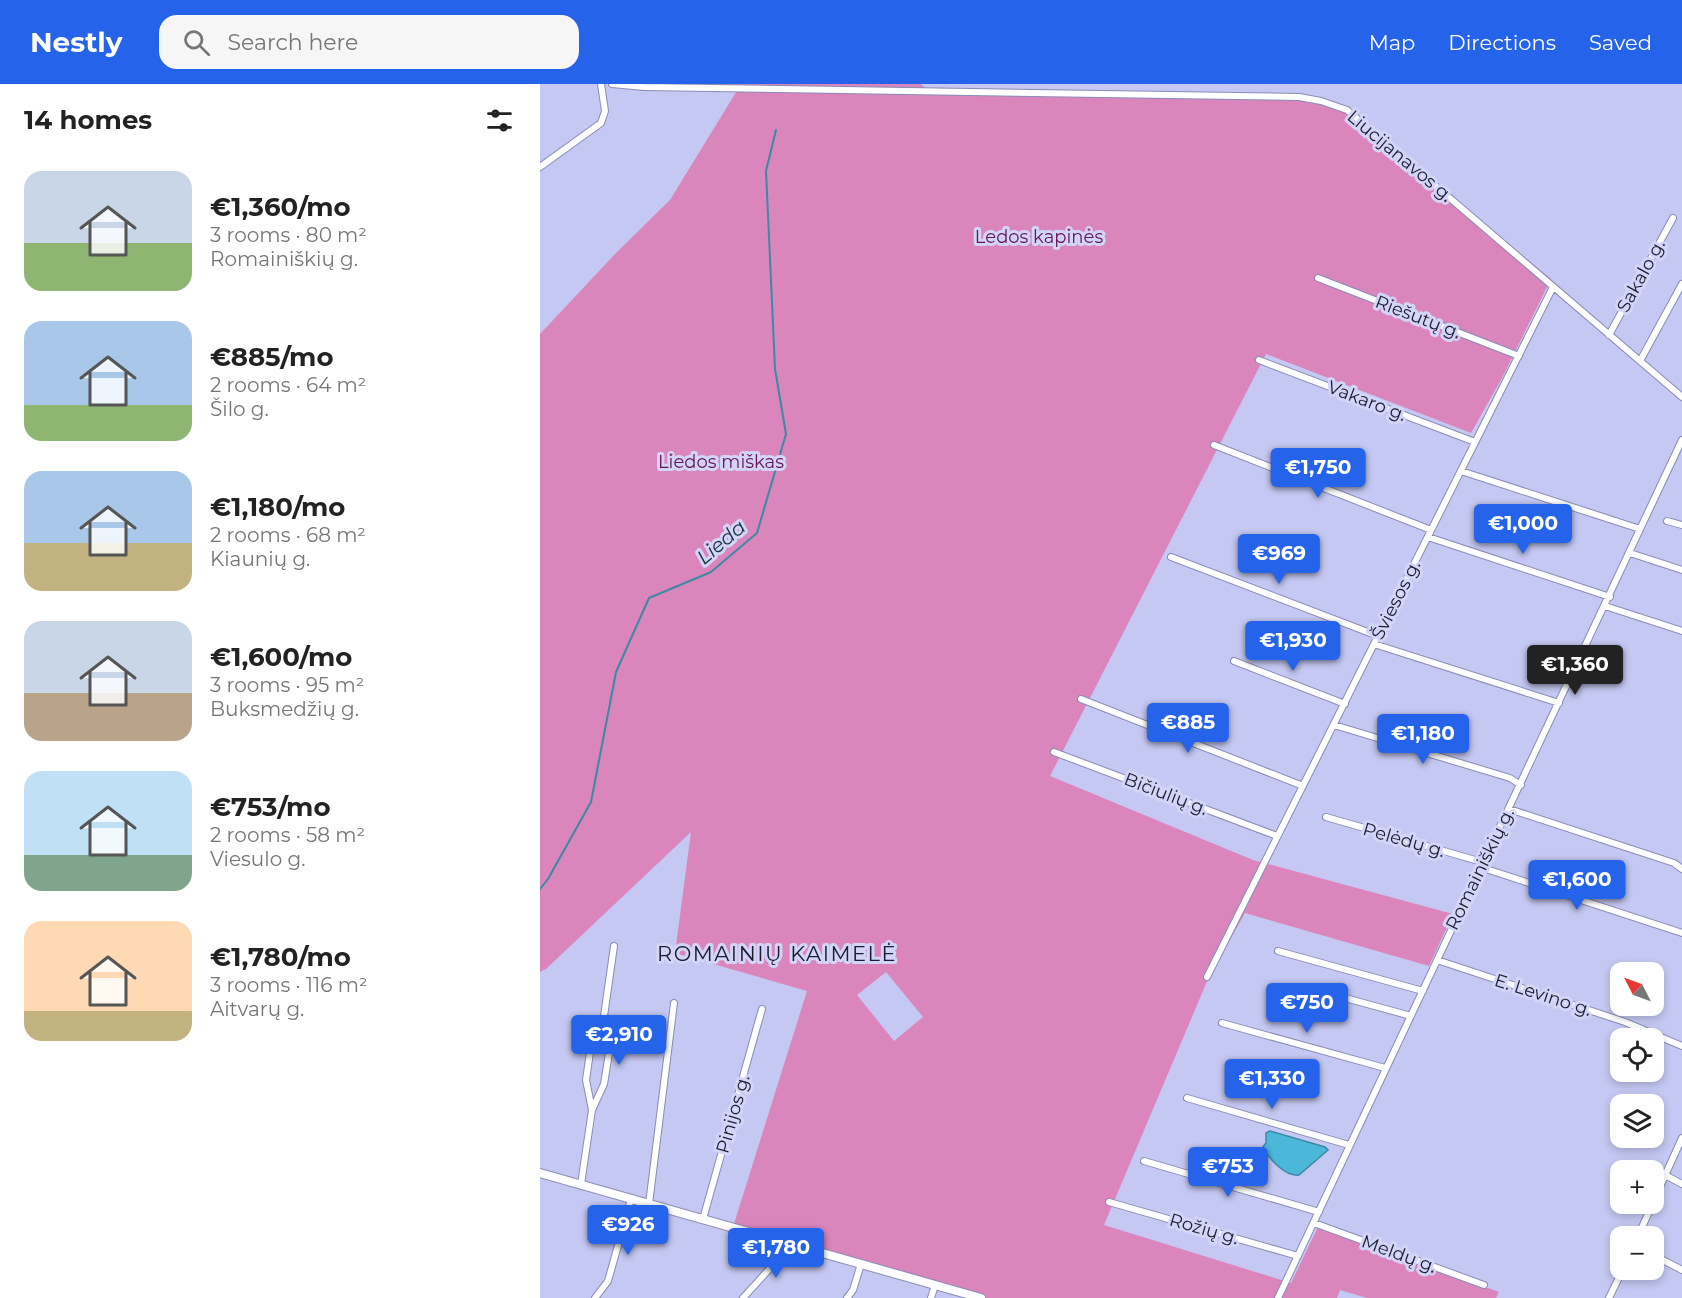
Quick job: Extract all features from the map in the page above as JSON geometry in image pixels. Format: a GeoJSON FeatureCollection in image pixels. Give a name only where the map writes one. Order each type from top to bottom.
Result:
{"type":"FeatureCollection","features":[{"type":"Feature","properties":{"kind":"main road"},"geometry":{"type":"LineString","coordinates":[[540,1173],[981,1298]]}},
{"type":"Feature","properties":{"kind":"street"},"geometry":{"type":"LineString","coordinates":[[540,167],[601,123],[605,111],[602,84]]}},
{"type":"Feature","properties":{"kind":"street","name":"Liucijanavos g."},"geometry":{"type":"LineString","coordinates":[[612,84],[644,87],[1321,100],[1347,110],[1682,397]]}},
{"type":"Feature","properties":{"kind":"street","name":"Sakalo g."},"geometry":{"type":"LineString","coordinates":[[1609,335],[1674,218]]}},
{"type":"Feature","properties":{"kind":"street","name":"Riešutų g."},"geometry":{"type":"LineString","coordinates":[[1318,278],[1519,356]]}},
{"type":"Feature","properties":{"kind":"street"},"geometry":{"type":"LineString","coordinates":[[1640,361],[1682,284]]}},
{"type":"Feature","properties":{"kind":"street","name":"Šviesos g."},"geometry":{"type":"LineString","coordinates":[[1207,978],[1553,287]]}},
{"type":"Feature","properties":{"kind":"street","name":"Vakaro g."},"geometry":{"type":"LineString","coordinates":[[1259,360],[1475,442]]}},
{"type":"Feature","properties":{"kind":"street","name":"Romainiškių g."},"geometry":{"type":"LineString","coordinates":[[1278,1298],[1682,440]]}},
{"type":"Feature","properties":{"kind":"street"},"geometry":{"type":"LineString","coordinates":[[1214,445],[1431,530]]}},
{"type":"Feature","properties":{"kind":"street"},"geometry":{"type":"LineString","coordinates":[[1461,471],[1640,529]]}},
{"type":"Feature","properties":{"kind":"street"},"geometry":{"type":"LineString","coordinates":[[1667,521],[1682,525]]}},
{"type":"Feature","properties":{"kind":"street"},"geometry":{"type":"LineString","coordinates":[[1428,537],[1610,597]]}},
{"type":"Feature","properties":{"kind":"street"},"geometry":{"type":"LineString","coordinates":[[1630,553],[1682,570]]}},
{"type":"Feature","properties":{"kind":"street"},"geometry":{"type":"LineString","coordinates":[[1171,557],[1378,636]]}},
{"type":"Feature","properties":{"kind":"street"},"geometry":{"type":"LineString","coordinates":[[1605,606],[1682,631]]}},
{"type":"Feature","properties":{"kind":"street"},"geometry":{"type":"LineString","coordinates":[[1374,644],[1559,703]]}},
{"type":"Feature","properties":{"kind":"street"},"geometry":{"type":"LineString","coordinates":[[1234,661],[1345,704]]}},
{"type":"Feature","properties":{"kind":"street"},"geometry":{"type":"LineString","coordinates":[[1081,699],[1303,786]]}},
{"type":"Feature","properties":{"kind":"street"},"geometry":{"type":"LineString","coordinates":[[1334,725],[1509,778],[1521,785]]}},
{"type":"Feature","properties":{"kind":"street","name":"Bičiulių g."},"geometry":{"type":"LineString","coordinates":[[1054,752],[1277,837]]}},
{"type":"Feature","properties":{"kind":"street"},"geometry":{"type":"LineString","coordinates":[[1509,809],[1674,863],[1682,870]]}},
{"type":"Feature","properties":{"kind":"street","name":"Pelėdų g."},"geometry":{"type":"LineString","coordinates":[[1326,817],[1481,865],[1682,933]]}},
{"type":"Feature","properties":{"kind":"street"},"geometry":{"type":"LineString","coordinates":[[592,1110],[586,1080],[591,1044],[604,1016],[614,945]]}},
{"type":"Feature","properties":{"kind":"street"},"geometry":{"type":"LineString","coordinates":[[1278,951],[1423,991]]}},
{"type":"Feature","properties":{"kind":"street","name":"E. Levino g."},"geometry":{"type":"LineString","coordinates":[[1437,960],[1625,1022],[1682,1046]]}},
{"type":"Feature","properties":{"kind":"street"},"geometry":{"type":"LineString","coordinates":[[1316,990],[1411,1016]]}},
{"type":"Feature","properties":{"kind":"street"},"geometry":{"type":"LineString","coordinates":[[649,1204],[674,1003]]}},
{"type":"Feature","properties":{"kind":"street","name":"Pinijos g."},"geometry":{"type":"LineString","coordinates":[[704,1219],[762,1009]]}},
{"type":"Feature","properties":{"kind":"street"},"geometry":{"type":"LineString","coordinates":[[581,1184],[592,1110],[604,1084],[609,1047],[604,1016]]}},
{"type":"Feature","properties":{"kind":"street"},"geometry":{"type":"LineString","coordinates":[[1222,1023],[1385,1068]]}},
{"type":"Feature","properties":{"kind":"street"},"geometry":{"type":"LineString","coordinates":[[1187,1098],[1349,1145]]}},
{"type":"Feature","properties":{"kind":"street"},"geometry":{"type":"LineString","coordinates":[[1682,1138],[1665,1175],[1682,1184]]}},
{"type":"Feature","properties":{"kind":"street"},"geometry":{"type":"LineString","coordinates":[[1144,1161],[1319,1212]]}},
{"type":"Feature","properties":{"kind":"street"},"geometry":{"type":"LineString","coordinates":[[595,1298],[608,1281],[631,1199]]}},
{"type":"Feature","properties":{"kind":"street","name":"Rožių g."},"geometry":{"type":"LineString","coordinates":[[1109,1202],[1298,1256]]}},
{"type":"Feature","properties":{"kind":"street","name":"Meldų g."},"geometry":{"type":"LineString","coordinates":[[1314,1223],[1484,1285]]}},
{"type":"Feature","properties":{"kind":"street"},"geometry":{"type":"LineString","coordinates":[[743,1298],[792,1244]]}},
{"type":"Feature","properties":{"kind":"street"},"geometry":{"type":"LineString","coordinates":[[1664,1261],[1682,1270]]}},
{"type":"Feature","properties":{"kind":"street"},"geometry":{"type":"LineString","coordinates":[[847,1298],[853,1290],[861,1263]]}},
{"type":"Feature","properties":{"kind":"street"},"geometry":{"type":"LineString","coordinates":[[1609,1298],[1618,1280]]}},
{"type":"Feature","properties":{"kind":"street"},"geometry":{"type":"LineString","coordinates":[[931,1298],[935,1285]]}},
{"type":"Feature","properties":{"kind":"green space"},"geometry":{"type":"Polygon","coordinates":[[[668,84],[921,84],[929,92],[1299,97],[1338,106],[1551,279],[1502,378],[1471,433],[1266,354],[1050,776],[1253,860],[1453,914],[1429,966],[1245,913],[1208,979],[1104,1225],[1291,1283],[1318,1227],[1499,1292],[1496,1298],[1367,1298],[1340,1290],[1337,1298],[977,1298],[733,1227],[807,991],[675,953],[691,832],[546,969],[540,972],[540,334],[616,253],[670,200],[738,89],[666,87],[668,84]],[[886,972],[857,995],[894,1041],[923,1017],[886,972]]]}},
{"type":"Feature","properties":{"kind":"water"},"geometry":{"type":"Polygon","coordinates":[[[1270,1131],[1325,1147],[1328,1150],[1299,1175],[1293,1175],[1278,1166],[1262,1148],[1266,1143],[1266,1133],[1270,1131]]]}},
{"type":"Feature","properties":{"kind":"waterway","name":"Lieda"},"geometry":{"type":"LineString","coordinates":[[540,889],[548,879],[591,802],[616,672],[649,598],[711,572],[757,533],[786,434],[775,369],[766,171],[776,130]]}},
{"type":"Feature","properties":{"kind":"district","name":"ROMAINIŲ KAIMELĖ"},"geometry":{"type":"Point","coordinates":[777,954]}},
{"type":"Feature","properties":{"kind":"park label","name":"Ledos kapinės"},"geometry":{"type":"Point","coordinates":[1039,237]}},
{"type":"Feature","properties":{"kind":"park label","name":"Liedos miškas"},"geometry":{"type":"Point","coordinates":[721,462]}}]}
